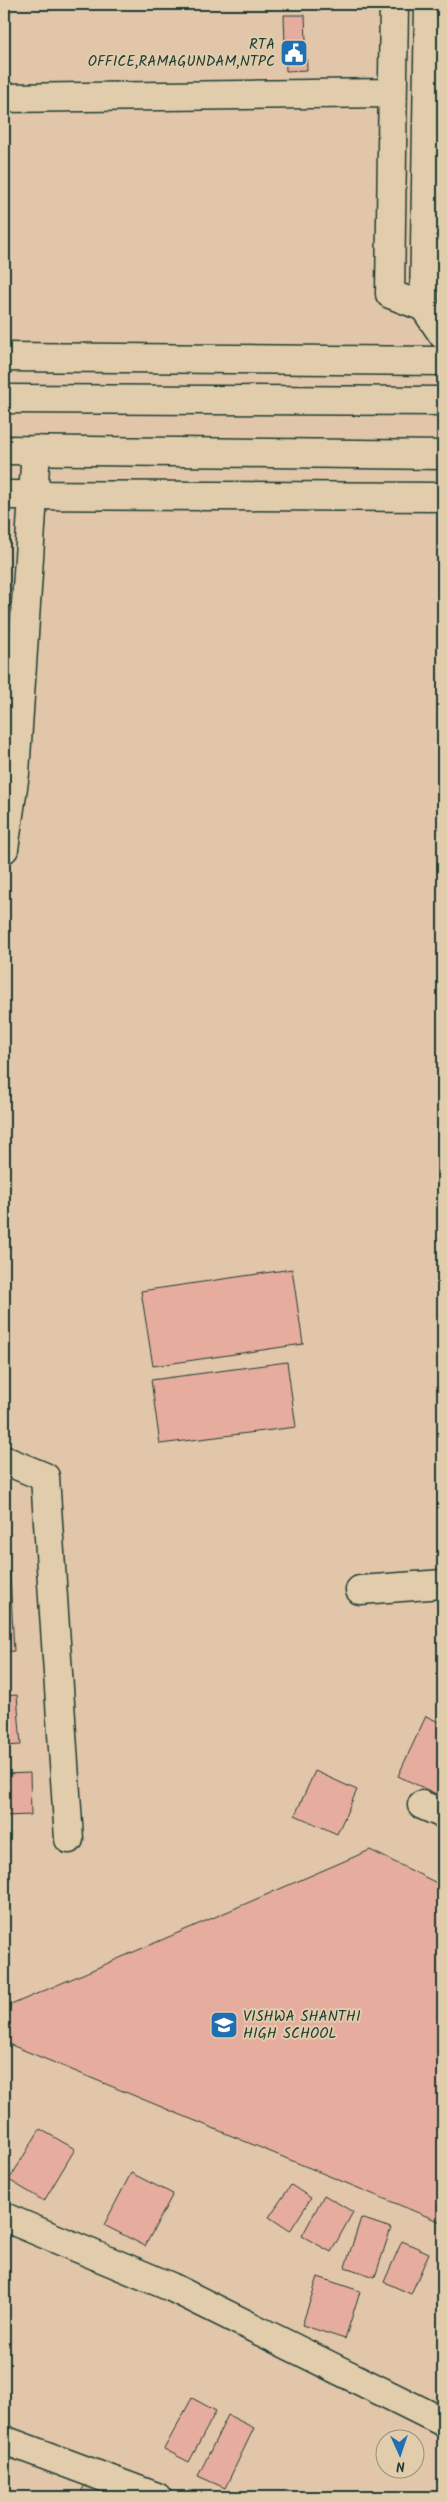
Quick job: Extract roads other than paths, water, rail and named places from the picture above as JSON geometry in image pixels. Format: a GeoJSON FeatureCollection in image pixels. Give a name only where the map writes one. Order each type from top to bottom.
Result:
{"type":"FeatureCollection","features":[{"type":"Feature","properties":{"kind":"main road"},"geometry":{"type":"LineString","coordinates":[[394,4],[390,294],[424,307],[443,335]]}},
{"type":"Feature","properties":{"kind":"main road"},"geometry":{"type":"LineString","coordinates":[[424,307],[429,4]]}},
{"type":"Feature","properties":{"kind":"main road"},"geometry":{"type":"LineString","coordinates":[[4,98],[392,93]]}},
{"type":"Feature","properties":{"kind":"main road"},"geometry":{"type":"LineString","coordinates":[[4,357],[443,361]]}},
{"type":"Feature","properties":{"kind":"main road"},"geometry":{"type":"LineString","coordinates":[[4,399],[443,401]]}},
{"type":"Feature","properties":{"kind":"main road"},"geometry":{"type":"LineString","coordinates":[[4,450],[443,455]]}},
{"type":"Feature","properties":{"kind":"main road"},"geometry":{"type":"LineString","coordinates":[[4,849],[15,773],[36,450]]}},
{"type":"Feature","properties":{"kind":"main road"},"geometry":{"type":"LineString","coordinates":[[4,495],[443,497]]}},
{"type":"Feature","properties":{"kind":"main road"},"geometry":{"type":"LineString","coordinates":[[4,1460],[45,1477],[69,1839]]}},
{"type":"Feature","properties":{"kind":"main road"},"geometry":{"type":"LineString","coordinates":[[360,1590],[443,1584]]}},
{"type":"Feature","properties":{"kind":"main road"},"geometry":{"type":"LineString","coordinates":[[4,2217],[171,2287],[443,2422]]}},
{"type":"Feature","properties":{"kind":"main road"},"geometry":{"type":"LineString","coordinates":[[4,2440],[157,2497]]}},
{"type":"Feature","properties":{"kind":"place","name":"RTA OFFICE,RAMAGUNDAM,NTPC"},"geometry":{"type":"Point","coordinates":[294,53]}},
{"type":"Feature","properties":{"kind":"place","name":"VISHWA SHANTHI HIGH SCHOOL"},"geometry":{"type":"Point","coordinates":[224,2025]}}]}
